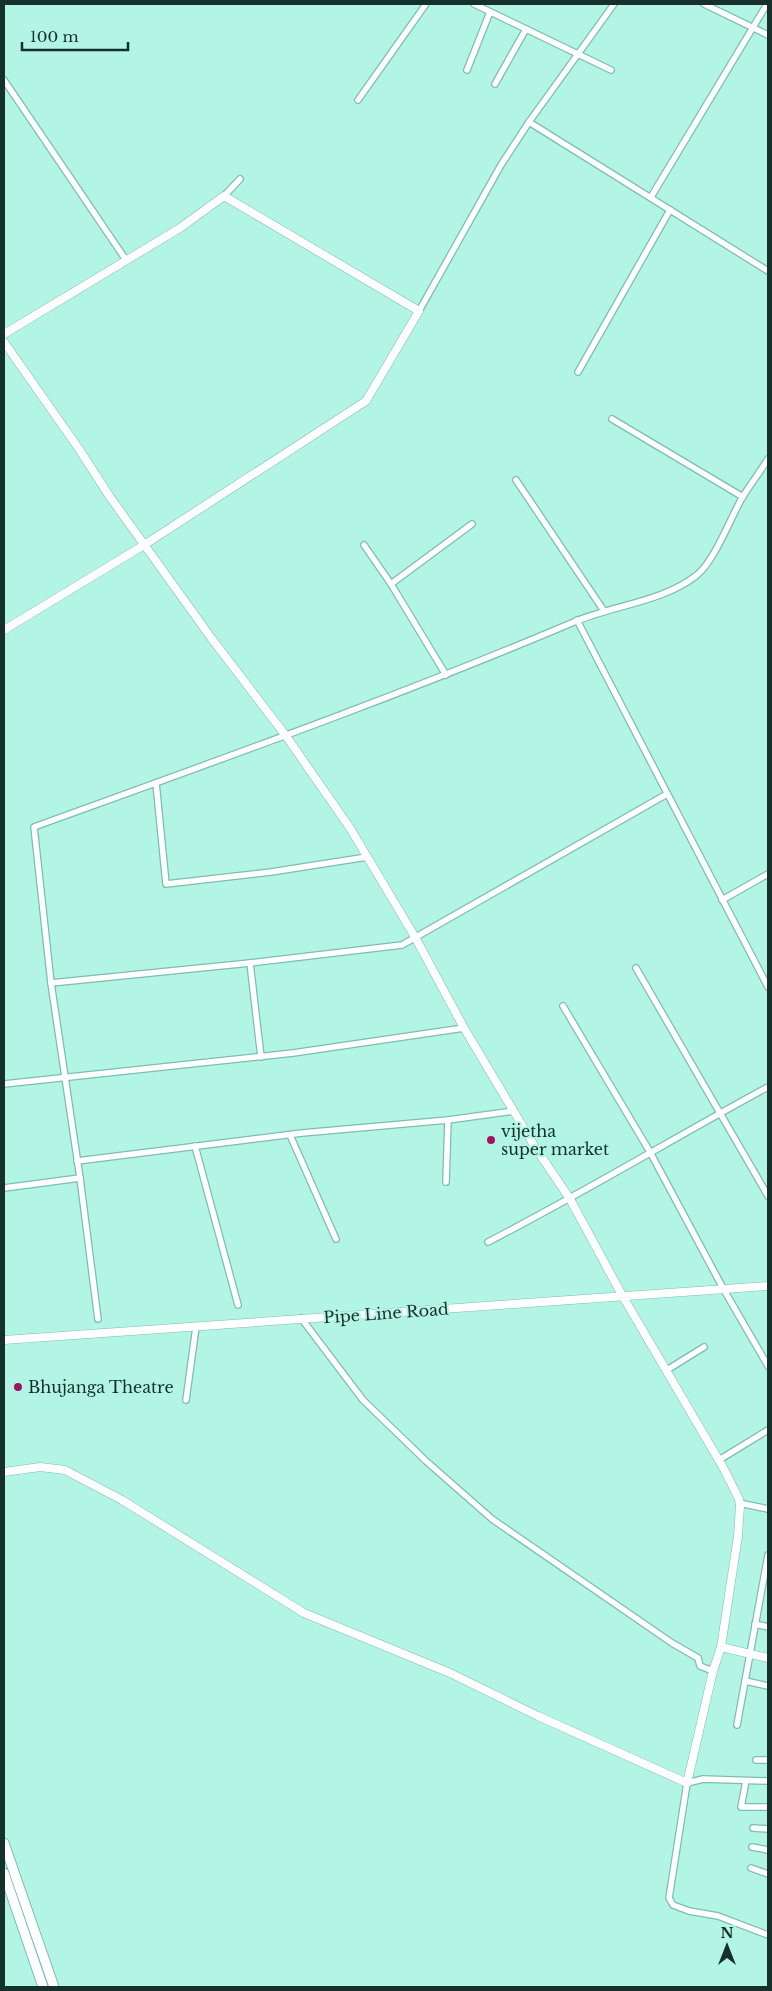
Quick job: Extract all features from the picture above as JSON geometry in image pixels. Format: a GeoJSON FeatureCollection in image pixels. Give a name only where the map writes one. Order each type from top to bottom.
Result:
{"type":"FeatureCollection","features":[{"type":"Feature","properties":{"kind":"main road"},"geometry":{"type":"LineString","coordinates":[[4,1843],[54,1987]]}},
{"type":"Feature","properties":{"kind":"main road"},"geometry":{"type":"LineString","coordinates":[[4,1873],[43,1987]]}},
{"type":"Feature","properties":{"kind":"street"},"geometry":{"type":"LineString","coordinates":[[358,100],[426,4]]}},
{"type":"Feature","properties":{"kind":"street"},"geometry":{"type":"LineString","coordinates":[[474,4],[611,70]]}},
{"type":"Feature","properties":{"kind":"street"},"geometry":{"type":"LineString","coordinates":[[4,630],[144,544],[366,401],[501,165],[577,53],[614,4]]}},
{"type":"Feature","properties":{"kind":"street"},"geometry":{"type":"LineString","coordinates":[[704,4],[768,35]]}},
{"type":"Feature","properties":{"kind":"street"},"geometry":{"type":"LineString","coordinates":[[651,197],[767,4]]}},
{"type":"Feature","properties":{"kind":"street"},"geometry":{"type":"LineString","coordinates":[[467,70],[490,12]]}},
{"type":"Feature","properties":{"kind":"street"},"geometry":{"type":"LineString","coordinates":[[495,84],[526,29]]}},
{"type":"Feature","properties":{"kind":"street"},"geometry":{"type":"LineString","coordinates":[[4,80],[126,260]]}},
{"type":"Feature","properties":{"kind":"street"},"geometry":{"type":"LineString","coordinates":[[529,122],[768,270]]}},
{"type":"Feature","properties":{"kind":"street"},"geometry":{"type":"LineString","coordinates":[[4,334],[180,228],[224,196],[240,179]]}},
{"type":"Feature","properties":{"kind":"street"},"geometry":{"type":"LineString","coordinates":[[224,196],[419,311]]}},
{"type":"Feature","properties":{"kind":"street"},"geometry":{"type":"LineString","coordinates":[[578,372],[670,210]]}},
{"type":"Feature","properties":{"kind":"street"},"geometry":{"type":"LineString","coordinates":[[4,342],[144,544],[212,639],[286,736],[350,828],[415,938],[464,1028],[570,1199],[622,1295],[719,1460],[739,1503],[738,1536],[721,1647],[713,1671],[687,1783],[669,1898],[670,1903],[689,1911],[718,1916],[768,1935]]}},
{"type":"Feature","properties":{"kind":"street"},"geometry":{"type":"LineString","coordinates":[[612,420],[743,496]]}},
{"type":"Feature","properties":{"kind":"street"},"geometry":{"type":"LineString","coordinates":[[98,1319],[80,1178],[51,983],[34,827],[286,736],[446,675],[578,620],[648,598],[681,585],[699,573],[713,554],[743,496],[768,460]]}},
{"type":"Feature","properties":{"kind":"street"},"geometry":{"type":"LineString","coordinates":[[516,480],[604,612]]}},
{"type":"Feature","properties":{"kind":"street"},"geometry":{"type":"LineString","coordinates":[[391,584],[472,524]]}},
{"type":"Feature","properties":{"kind":"street"},"geometry":{"type":"LineString","coordinates":[[364,546],[391,584],[446,675]]}},
{"type":"Feature","properties":{"kind":"street"},"geometry":{"type":"LineString","coordinates":[[578,620],[768,986]]}},
{"type":"Feature","properties":{"kind":"street"},"geometry":{"type":"LineString","coordinates":[[156,783],[166,884],[271,872],[367,857]]}},
{"type":"Feature","properties":{"kind":"street"},"geometry":{"type":"LineString","coordinates":[[51,983],[250,963],[402,945],[667,794]]}},
{"type":"Feature","properties":{"kind":"street"},"geometry":{"type":"LineString","coordinates":[[722,900],[768,874]]}},
{"type":"Feature","properties":{"kind":"street"},"geometry":{"type":"LineString","coordinates":[[250,963],[261,1056]]}},
{"type":"Feature","properties":{"kind":"street"},"geometry":{"type":"LineString","coordinates":[[636,968],[768,1196]]}},
{"type":"Feature","properties":{"kind":"street"},"geometry":{"type":"LineString","coordinates":[[563,1006],[650,1152],[724,1290],[768,1366]]}},
{"type":"Feature","properties":{"kind":"street"},"geometry":{"type":"LineString","coordinates":[[4,1084],[64,1079],[261,1056],[464,1028]]}},
{"type":"Feature","properties":{"kind":"street"},"geometry":{"type":"LineString","coordinates":[[488,1242],[570,1199],[768,1086]]}},
{"type":"Feature","properties":{"kind":"street"},"geometry":{"type":"LineString","coordinates":[[77,1161],[302,1133],[448,1120],[514,1111]]}},
{"type":"Feature","properties":{"kind":"street"},"geometry":{"type":"LineString","coordinates":[[446,1182],[448,1120]]}},
{"type":"Feature","properties":{"kind":"street"},"geometry":{"type":"LineString","coordinates":[[290,1136],[336,1239]]}},
{"type":"Feature","properties":{"kind":"street"},"geometry":{"type":"LineString","coordinates":[[195,1146],[238,1306]]}},
{"type":"Feature","properties":{"kind":"street"},"geometry":{"type":"LineString","coordinates":[[4,1188],[80,1178]]}},
{"type":"Feature","properties":{"kind":"street","name":"Pipe Line Road"},"geometry":{"type":"LineString","coordinates":[[4,1340],[768,1286]]}},
{"type":"Feature","properties":{"kind":"street"},"geometry":{"type":"LineString","coordinates":[[301,1318],[363,1400],[492,1519],[672,1643],[698,1658],[700,1666],[713,1671]]}},
{"type":"Feature","properties":{"kind":"street"},"geometry":{"type":"LineString","coordinates":[[186,1400],[196,1327]]}},
{"type":"Feature","properties":{"kind":"street"},"geometry":{"type":"LineString","coordinates":[[667,1370],[704,1348]]}},
{"type":"Feature","properties":{"kind":"street"},"geometry":{"type":"LineString","coordinates":[[719,1460],[768,1430]]}},
{"type":"Feature","properties":{"kind":"street"},"geometry":{"type":"LineString","coordinates":[[4,1472],[40,1467],[65,1470],[122,1500],[304,1614],[450,1674],[687,1783],[703,1779],[768,1781]]}},
{"type":"Feature","properties":{"kind":"street"},"geometry":{"type":"LineString","coordinates":[[739,1503],[768,1509]]}},
{"type":"Feature","properties":{"kind":"street"},"geometry":{"type":"LineString","coordinates":[[737,1725],[768,1555]]}},
{"type":"Feature","properties":{"kind":"street"},"geometry":{"type":"LineString","coordinates":[[755,1624],[768,1627]]}},
{"type":"Feature","properties":{"kind":"street"},"geometry":{"type":"LineString","coordinates":[[721,1647],[768,1658]]}},
{"type":"Feature","properties":{"kind":"street"},"geometry":{"type":"LineString","coordinates":[[745,1681],[768,1686]]}},
{"type":"Feature","properties":{"kind":"street"},"geometry":{"type":"LineString","coordinates":[[756,1760],[768,1760]]}},
{"type":"Feature","properties":{"kind":"street"},"geometry":{"type":"LineString","coordinates":[[746,1781],[741,1807],[768,1807]]}},
{"type":"Feature","properties":{"kind":"street"},"geometry":{"type":"LineString","coordinates":[[753,1828],[768,1830]]}},
{"type":"Feature","properties":{"kind":"street"},"geometry":{"type":"LineString","coordinates":[[752,1847],[768,1850]]}},
{"type":"Feature","properties":{"kind":"street"},"geometry":{"type":"LineString","coordinates":[[750,1868],[768,1874]]}},
{"type":"Feature","properties":{"kind":"place","name":"vijetha super market"},"geometry":{"type":"Point","coordinates":[491,1140]}},
{"type":"Feature","properties":{"kind":"place","name":"Bhujanga Theatre"},"geometry":{"type":"Point","coordinates":[18,1387]}}]}
